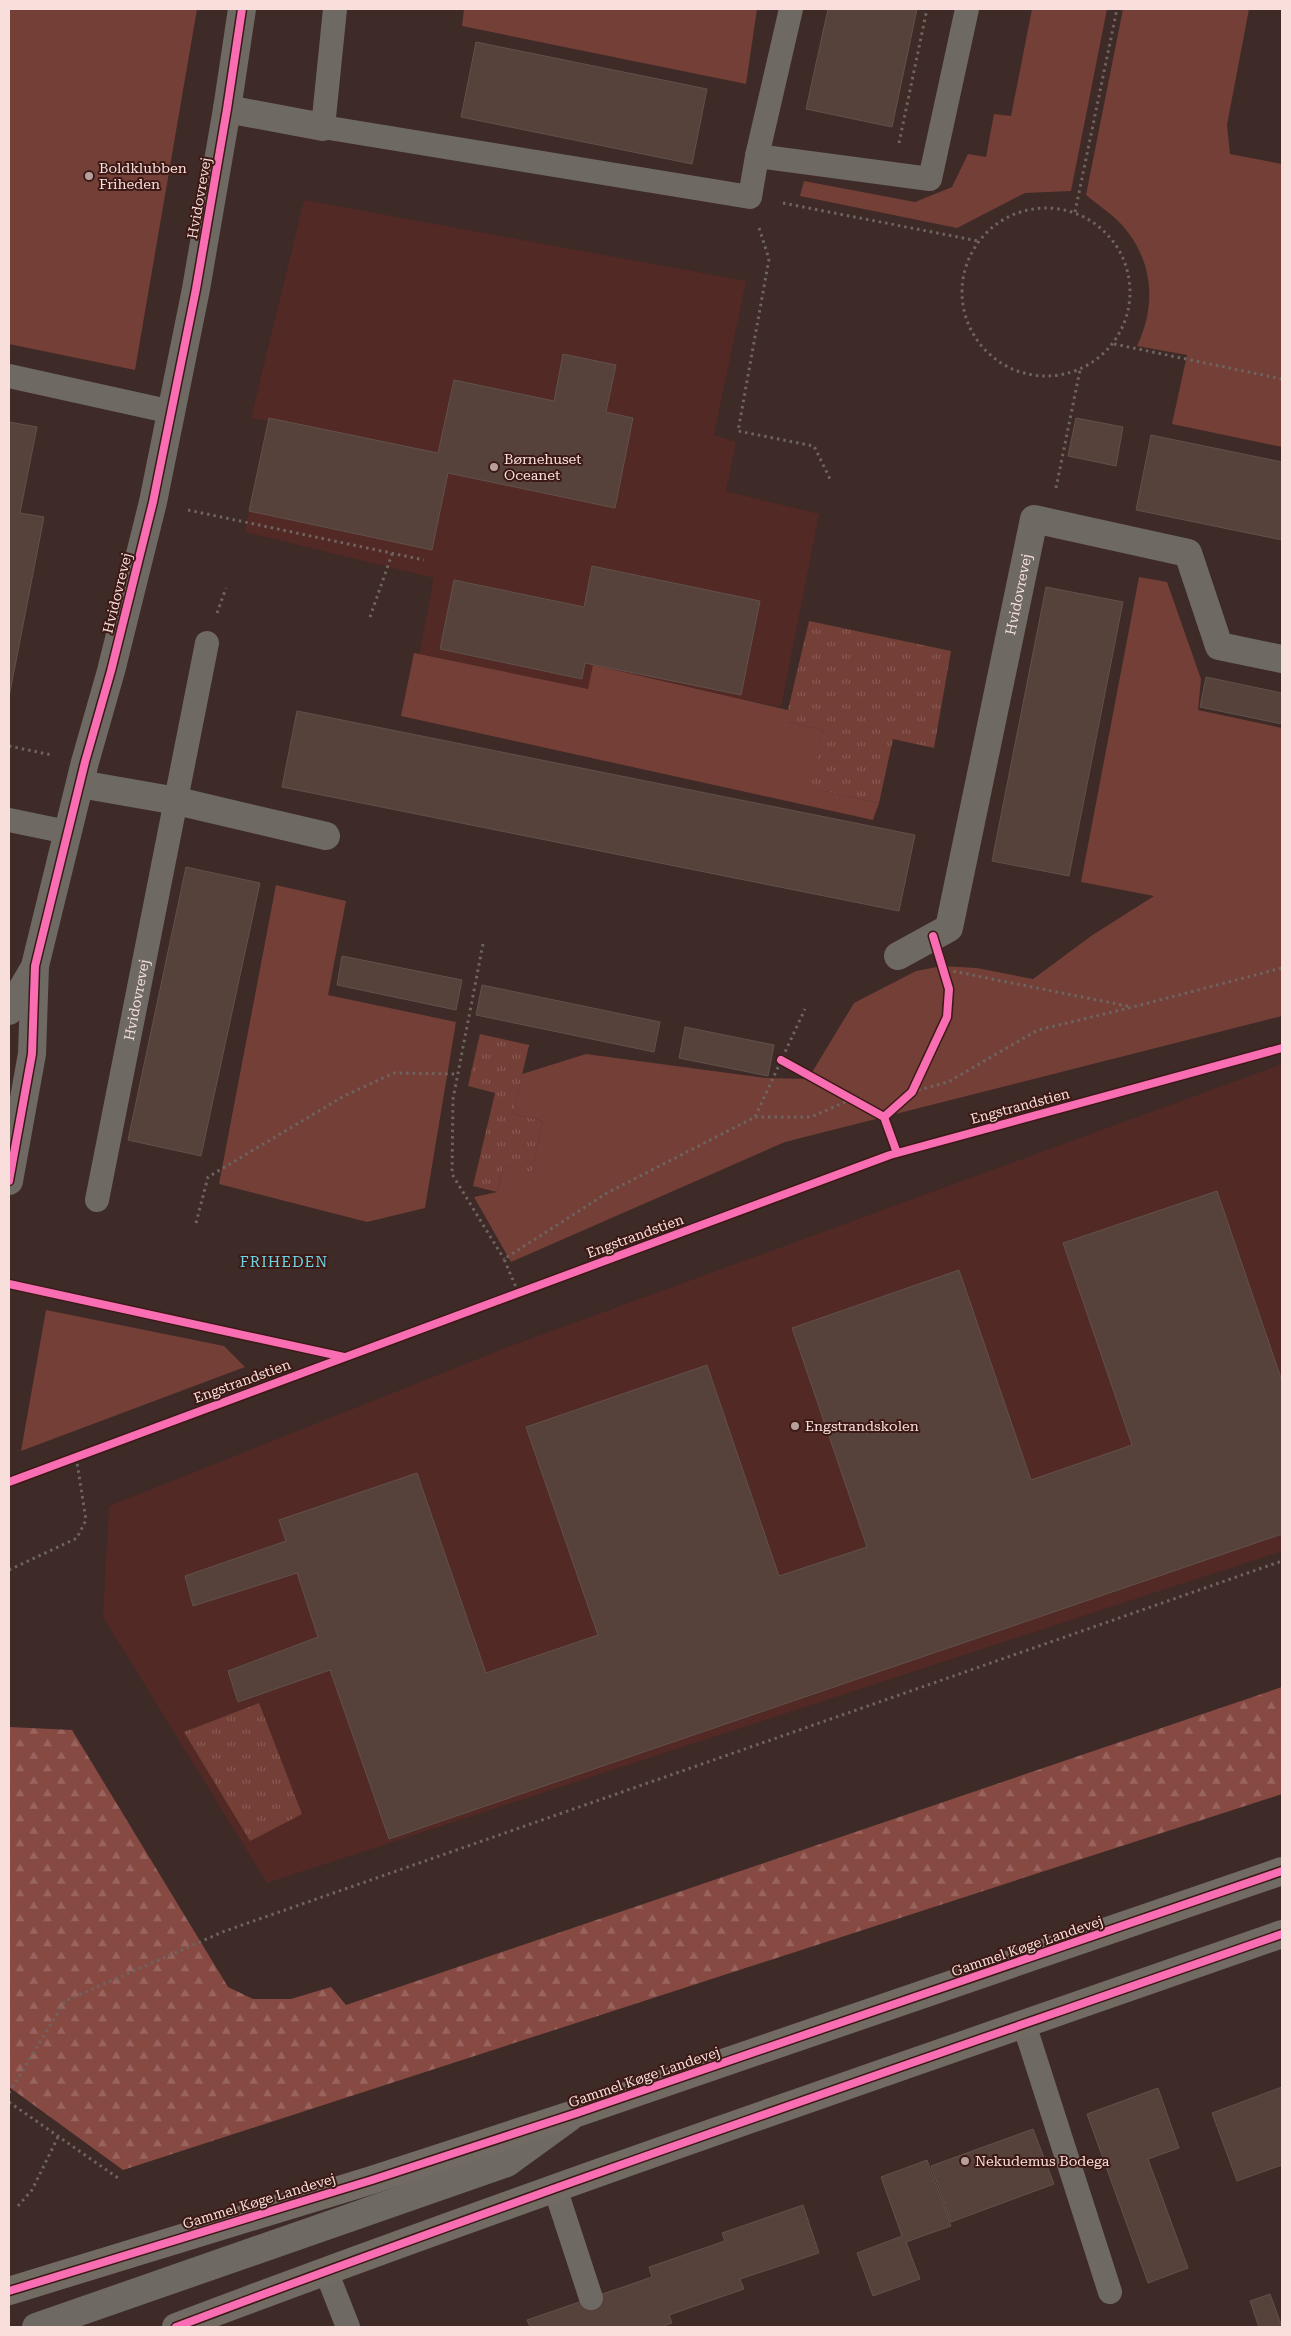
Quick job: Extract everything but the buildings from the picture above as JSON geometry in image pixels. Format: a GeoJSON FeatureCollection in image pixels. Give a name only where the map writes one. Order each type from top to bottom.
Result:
{"type":"FeatureCollection","features":[{"type":"Feature","properties":{"kind":"main road","name":"Gammel Køge Landevej"},"geometry":{"type":"LineString","coordinates":[[9,2291],[372,2180],[577,2113],[1282,1872]]}},
{"type":"Feature","properties":{"kind":"main road"},"geometry":{"type":"LineString","coordinates":[[176,2327],[326,2270],[555,2188],[1282,1934]]}},
{"type":"Feature","properties":{"kind":"street","name":"Hvidovrevej"},"geometry":{"type":"LineString","coordinates":[[9,1181],[32,1054],[35,966],[67,832],[153,502],[172,412],[227,109],[242,9]]}},
{"type":"Feature","properties":{"kind":"street"},"geometry":{"type":"LineString","coordinates":[[227,109],[323,127]]}},
{"type":"Feature","properties":{"kind":"street","name":"Hvidovrevej"},"geometry":{"type":"LineString","coordinates":[[898,956],[949,928],[1034,519],[1188,553],[1219,646],[1282,659]]}},
{"type":"Feature","properties":{"kind":"street"},"geometry":{"type":"LineString","coordinates":[[80,784],[177,801],[326,836]]}},
{"type":"Feature","properties":{"kind":"street","name":"Hvidovrevej"},"geometry":{"type":"LineString","coordinates":[[9,1011],[35,966]]}},
{"type":"Feature","properties":{"kind":"street"},"geometry":{"type":"LineString","coordinates":[[36,2327],[507,2163],[577,2113]]}},
{"type":"Feature","properties":{"kind":"lane"},"geometry":{"type":"LineString","coordinates":[[334,9],[323,127],[750,197],[757,156],[791,9]]}},
{"type":"Feature","properties":{"kind":"lane"},"geometry":{"type":"LineString","coordinates":[[757,156],[930,179],[967,9]]}},
{"type":"Feature","properties":{"kind":"lane"},"geometry":{"type":"LineString","coordinates":[[9,376],[172,412]]}},
{"type":"Feature","properties":{"kind":"lane","name":"Hvidovrevej"},"geometry":{"type":"LineString","coordinates":[[97,1200],[207,643]]}},
{"type":"Feature","properties":{"kind":"lane"},"geometry":{"type":"LineString","coordinates":[[9,820],[67,832]]}},
{"type":"Feature","properties":{"kind":"lane"},"geometry":{"type":"LineString","coordinates":[[1024,2024],[1110,2292]]}},
{"type":"Feature","properties":{"kind":"lane"},"geometry":{"type":"LineString","coordinates":[[555,2188],[591,2298]]}},
{"type":"Feature","properties":{"kind":"lane"},"geometry":{"type":"LineString","coordinates":[[326,2270],[348,2327]]}},
{"type":"Feature","properties":{"kind":"path"},"geometry":{"type":"LineString","coordinates":[[900,140],[927,9]]}},
{"type":"Feature","properties":{"kind":"path"},"geometry":{"type":"LineString","coordinates":[[1075,212],[1117,9]]}},
{"type":"Feature","properties":{"kind":"path"},"geometry":{"type":"LineString","coordinates":[[830,479],[814,446],[738,431],[769,259],[750,197],[978,241]]}},
{"type":"Feature","properties":{"kind":"path"},"geometry":{"type":"LineString","coordinates":[[1040,208],[1075,212],[1091,220],[1105,231],[1116,244],[1130,277],[1131,295],[1129,312],[1114,344],[1093,363],[1080,370],[1061,375],[1041,376],[1021,373],[1003,365],[987,352],[974,337],[966,318],[962,299],[963,278],[968,259],[978,241],[991,228],[1006,218],[1022,211],[1040,208]]}},
{"type":"Feature","properties":{"kind":"path"},"geometry":{"type":"LineString","coordinates":[[1114,344],[1282,379]]}},
{"type":"Feature","properties":{"kind":"path"},"geometry":{"type":"LineString","coordinates":[[1049,523],[1080,370]]}},
{"type":"Feature","properties":{"kind":"path"},"geometry":{"type":"LineString","coordinates":[[153,502],[424,560]]}},
{"type":"Feature","properties":{"kind":"path"},"geometry":{"type":"LineString","coordinates":[[370,617],[392,554]]}},
{"type":"Feature","properties":{"kind":"path"},"geometry":{"type":"LineString","coordinates":[[933,936],[946,979]]}},
{"type":"Feature","properties":{"kind":"path"},"geometry":{"type":"LineString","coordinates":[[483,944],[453,1099],[452,1174],[504,1259],[518,1292]]}},
{"type":"Feature","properties":{"kind":"path"},"geometry":{"type":"LineString","coordinates":[[912,1092],[948,1082],[1038,1030],[1133,1008],[1282,968]]}},
{"type":"Feature","properties":{"kind":"path"},"geometry":{"type":"LineString","coordinates":[[944,969],[1133,1008]]}},
{"type":"Feature","properties":{"kind":"path"},"geometry":{"type":"LineString","coordinates":[[755,1117],[805,1009]]}},
{"type":"Feature","properties":{"kind":"path"},"geometry":{"type":"LineString","coordinates":[[781,1060],[789,1065]]}},
{"type":"Feature","properties":{"kind":"path"},"geometry":{"type":"LineString","coordinates":[[196,1222],[208,1177],[344,1096],[394,1073],[458,1074]]}},
{"type":"Feature","properties":{"kind":"path"},"geometry":{"type":"LineString","coordinates":[[905,1098],[912,1092],[916,1084]]}},
{"type":"Feature","properties":{"kind":"path"},"geometry":{"type":"LineString","coordinates":[[844,1095],[860,1104]]}},
{"type":"Feature","properties":{"kind":"path"},"geometry":{"type":"LineString","coordinates":[[504,1259],[607,1193],[755,1117],[811,1117],[852,1099]]}},
{"type":"Feature","properties":{"kind":"path"},"geometry":{"type":"LineString","coordinates":[[509,1296],[528,1289]]}},
{"type":"Feature","properties":{"kind":"path"},"geometry":{"type":"LineString","coordinates":[[68,1459],[86,1452]]}},
{"type":"Feature","properties":{"kind":"path"},"geometry":{"type":"LineString","coordinates":[[9,1570],[77,1538],[86,1520],[76,1456]]}},
{"type":"Feature","properties":{"kind":"path"},"geometry":{"type":"LineString","coordinates":[[9,2093],[65,2001],[225,1931],[1282,1561]]}},
{"type":"Feature","properties":{"kind":"path"},"geometry":{"type":"LineString","coordinates":[[9,2102],[118,2178]]}},
{"type":"Feature","properties":{"kind":"path"},"geometry":{"type":"LineString","coordinates":[[18,2206],[32,2190],[58,2137]]}},
{"type":"Feature","properties":{"kind":"shaded area","name":"Børnehuset Oceanet"},"geometry":{"type":"Polygon","coordinates":[[[304,200],[746,281],[714,435],[736,442],[726,491],[819,514],[781,707],[734,698],[413,687],[434,578],[245,532],[267,421],[251,418],[304,200]]]}},
{"type":"Feature","properties":{"kind":"shaded area","name":"Engstrandskolen"},"geometry":{"type":"Polygon","coordinates":[[[1282,1064],[1282,1551],[267,1883],[103,1617],[109,1506],[508,1347],[1282,1064]]]}},
{"type":"Feature","properties":{"kind":"green space","name":"Boldklubben Friheden"},"geometry":{"type":"Polygon","coordinates":[[[9,9],[197,9],[135,370],[9,344],[9,9]]]}},
{"type":"Feature","properties":{"kind":"green space"},"geometry":{"type":"Polygon","coordinates":[[[464,9],[757,9],[746,84],[462,26],[464,9]]]}},
{"type":"Feature","properties":{"kind":"green space"},"geometry":{"type":"Polygon","coordinates":[[[1032,9],[1107,9],[1071,191],[1025,193],[957,228],[800,196],[804,181],[915,202],[952,187],[968,154],[986,157],[994,114],[1011,116],[1032,9]]]}},
{"type":"Feature","properties":{"kind":"green space"},"geometry":{"type":"Polygon","coordinates":[[[1123,9],[1249,9],[1227,125],[1230,154],[1282,164],[1282,447],[1172,424],[1187,355],[1137,346],[1147,314],[1149,298],[1146,268],[1140,253],[1122,225],[1086,195],[1123,9]]]}},
{"type":"Feature","properties":{"kind":"green space"},"geometry":{"type":"Polygon","coordinates":[[[1139,577],[1167,582],[1201,679],[1198,710],[1282,728],[1282,1016],[785,1142],[511,1262],[474,1197],[497,1192],[503,1166],[531,1172],[543,1121],[513,1114],[522,1074],[586,1054],[765,1078],[808,1079],[854,1003],[916,971],[942,966],[977,968],[1033,979],[1091,936],[1154,896],[1081,882],[1139,577]]]}},
{"type":"Feature","properties":{"kind":"green space"},"geometry":{"type":"Polygon","coordinates":[[[809,621],[951,651],[934,748],[893,739],[879,803],[810,788],[823,730],[788,722],[788,710],[809,621]]]}},
{"type":"Feature","properties":{"kind":"green space"},"geometry":{"type":"Polygon","coordinates":[[[414,653],[588,689],[593,665],[788,710],[788,722],[823,730],[811,788],[879,803],[873,820],[401,716],[414,653]]]}},
{"type":"Feature","properties":{"kind":"green space"},"geometry":{"type":"Polygon","coordinates":[[[276,885],[346,901],[328,995],[456,1022],[425,1208],[367,1222],[219,1184],[276,885]]]}},
{"type":"Feature","properties":{"kind":"green space"},"geometry":{"type":"Polygon","coordinates":[[[480,1034],[529,1045],[513,1114],[543,1121],[531,1173],[503,1166],[497,1192],[473,1186],[495,1093],[468,1086],[480,1034]]]}},
{"type":"Feature","properties":{"kind":"green space"},"geometry":{"type":"Polygon","coordinates":[[[46,1310],[224,1346],[245,1367],[21,1451],[46,1310]]]}},
{"type":"Feature","properties":{"kind":"green space"},"geometry":{"type":"Polygon","coordinates":[[[1282,1687],[1282,1794],[123,2170],[9,2087],[9,1727],[72,1730],[228,1987],[253,1999],[291,1999],[331,1987],[346,2005],[1282,1687]]]}},
{"type":"Feature","properties":{"kind":"green space"},"geometry":{"type":"Polygon","coordinates":[[[259,1703],[302,1814],[250,1841],[184,1732],[259,1703]]]}},
{"type":"Feature","properties":{"kind":"cycle path"},"geometry":{"type":"LineString","coordinates":[[9,1181],[32,1054],[35,966],[85,762],[111,671],[153,502],[196,289],[242,9]]}},
{"type":"Feature","properties":{"kind":"cycle path"},"geometry":{"type":"LineString","coordinates":[[884,1117],[912,1092],[947,1017],[949,989],[933,936]]}},
{"type":"Feature","properties":{"kind":"cycle path","name":"Engstrandstien"},"geometry":{"type":"LineString","coordinates":[[9,1482],[890,1155],[1282,1048]]}},
{"type":"Feature","properties":{"kind":"cycle path"},"geometry":{"type":"LineString","coordinates":[[781,1060],[884,1117],[897,1153]]}},
{"type":"Feature","properties":{"kind":"cycle path"},"geometry":{"type":"LineString","coordinates":[[9,1284],[344,1357]]}},
{"type":"Feature","properties":{"kind":"cycle path"},"geometry":{"type":"LineString","coordinates":[[9,2291],[372,2180],[577,2113],[1282,1871]]}},
{"type":"Feature","properties":{"kind":"cycle path"},"geometry":{"type":"LineString","coordinates":[[176,2327],[589,2176],[1282,1934]]}},
{"type":"Feature","properties":{"kind":"place","name":"Boldklubben Friheden"},"geometry":{"type":"Point","coordinates":[89,176]}},
{"type":"Feature","properties":{"kind":"place","name":"Børnehuset Oceanet"},"geometry":{"type":"Point","coordinates":[494,467]}},
{"type":"Feature","properties":{"kind":"place","name":"Engstrandskolen"},"geometry":{"type":"Point","coordinates":[795,1426]}},
{"type":"Feature","properties":{"kind":"place","name":"Nekudemus Bodega"},"geometry":{"type":"Point","coordinates":[965,2161]}},
{"type":"Feature","properties":{"kind":"district","name":"FRIHEDEN"},"geometry":{"type":"Point","coordinates":[284,1262]}}]}
